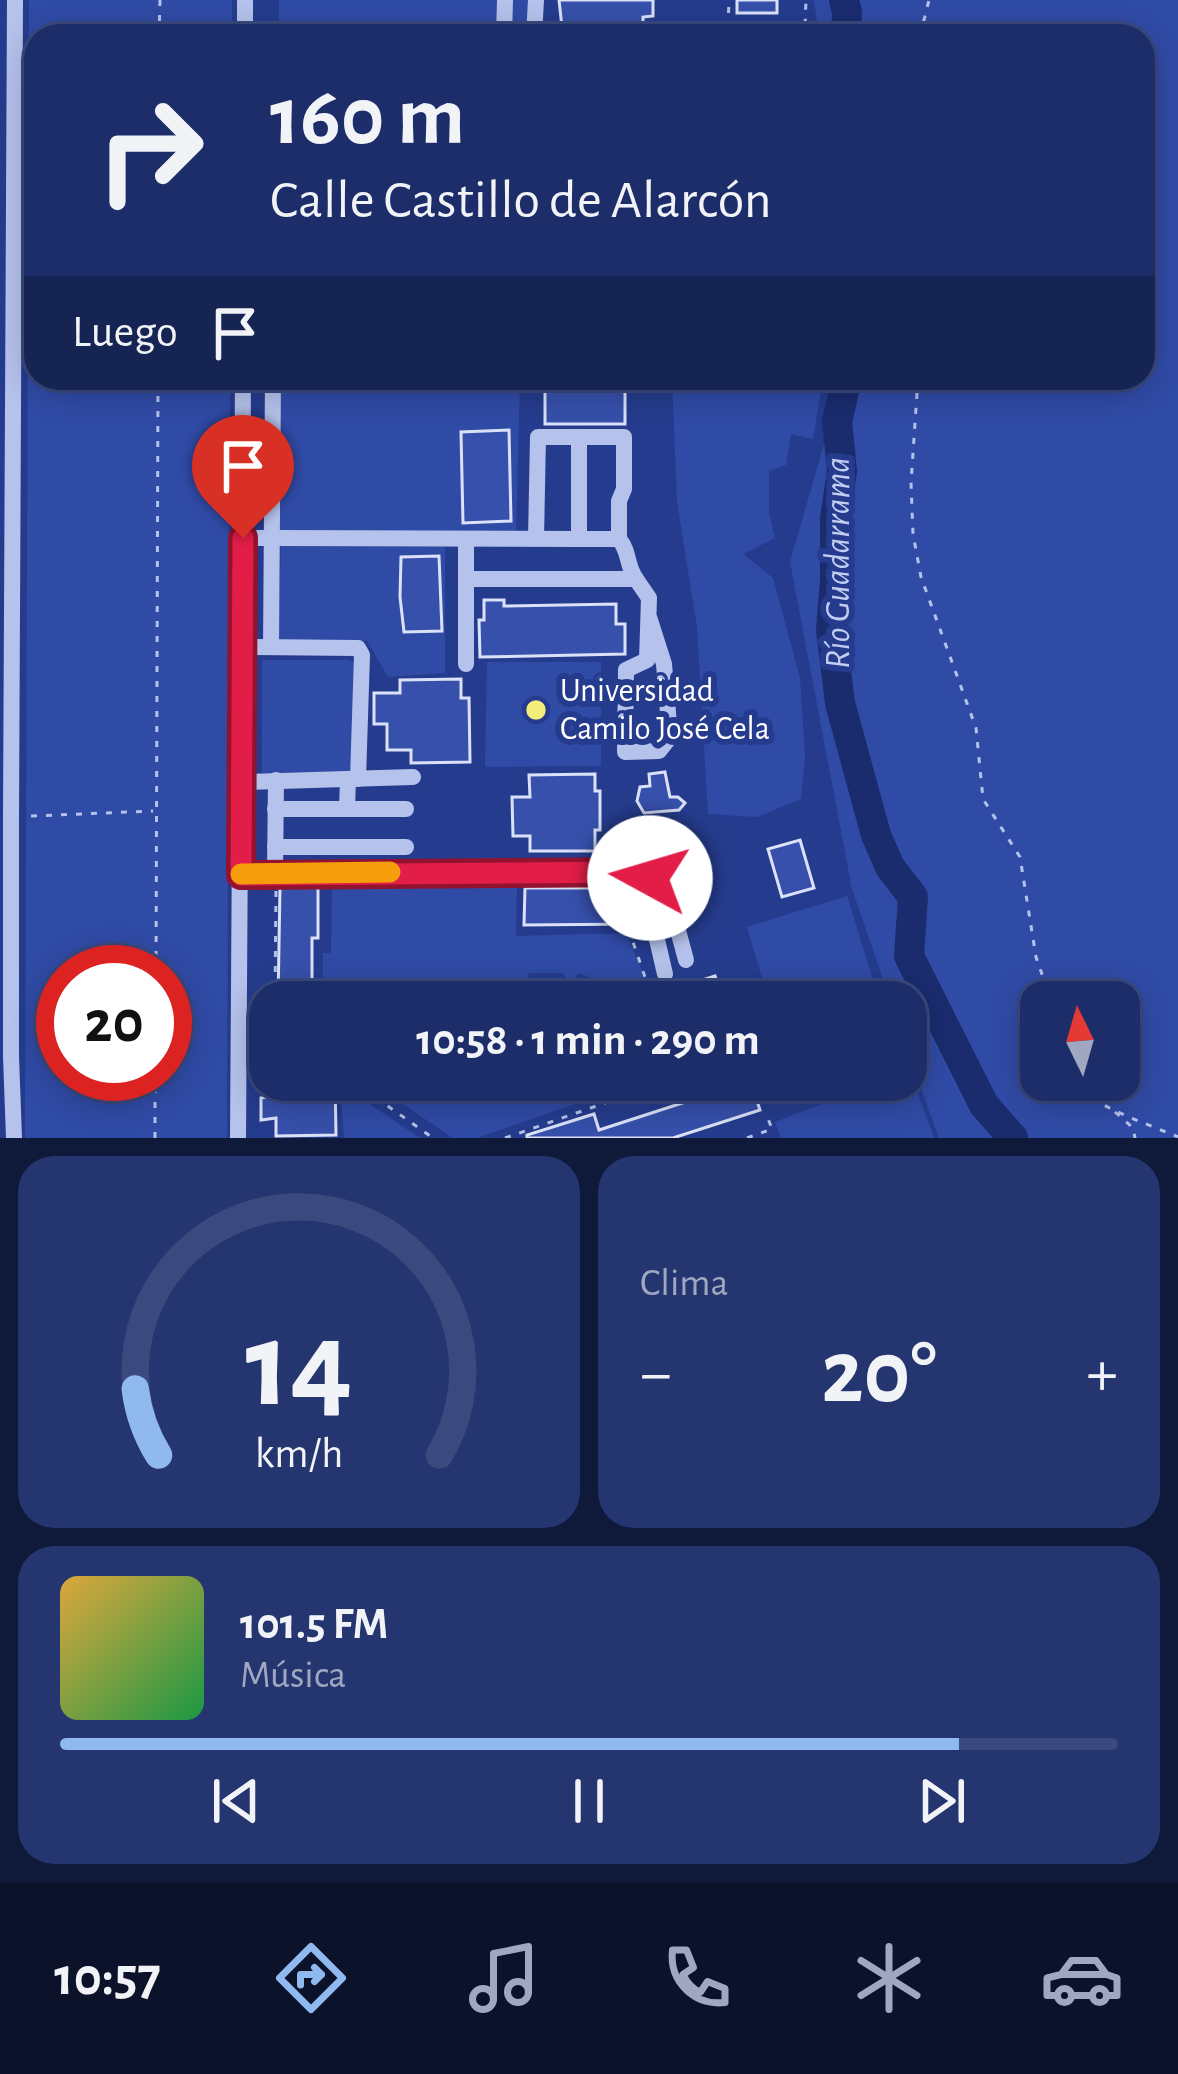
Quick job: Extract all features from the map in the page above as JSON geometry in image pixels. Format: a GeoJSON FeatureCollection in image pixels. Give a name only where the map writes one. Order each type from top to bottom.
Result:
{"type":"FeatureCollection","features":[{"type":"Feature","properties":{"kind":"street"},"geometry":{"type":"LineString","coordinates":[[14,1138],[8,93],[15,0]]}},
{"type":"Feature","properties":{"kind":"street"},"geometry":{"type":"LineString","coordinates":[[238,1138],[243,390]]}},
{"type":"Feature","properties":{"kind":"street"},"geometry":{"type":"LineString","coordinates":[[272,646],[273,390]]}},
{"type":"Feature","properties":{"kind":"street"},"geometry":{"type":"LineString","coordinates":[[536,539],[538,437],[624,437],[619,539],[629,551],[628,568],[650,598],[649,616],[647,659],[626,670],[626,752],[659,751],[670,737],[664,664],[649,616]]}},
{"type":"Feature","properties":{"kind":"street"},"geometry":{"type":"LineString","coordinates":[[579,437],[579,539]]}},
{"type":"Feature","properties":{"kind":"street"},"geometry":{"type":"LineString","coordinates":[[243,538],[619,539]]}},
{"type":"Feature","properties":{"kind":"street"},"geometry":{"type":"LineString","coordinates":[[466,538],[466,664]]}},
{"type":"Feature","properties":{"kind":"street"},"geometry":{"type":"LineString","coordinates":[[466,579],[636,579]]}},
{"type":"Feature","properties":{"kind":"street"},"geometry":{"type":"LineString","coordinates":[[242,647],[358,648],[362,655],[347,809]]}},
{"type":"Feature","properties":{"kind":"street"},"geometry":{"type":"LineString","coordinates":[[242,782],[413,777]]}},
{"type":"Feature","properties":{"kind":"street"},"geometry":{"type":"LineString","coordinates":[[275,873],[276,780]]}},
{"type":"Feature","properties":{"kind":"street"},"geometry":{"type":"LineString","coordinates":[[275,809],[406,809]]}},
{"type":"Feature","properties":{"kind":"street"},"geometry":{"type":"LineString","coordinates":[[275,847],[406,847]]}},
{"type":"Feature","properties":{"kind":"street"},"geometry":{"type":"LineString","coordinates":[[241,875],[649,872],[652,922],[665,974]]}},
{"type":"Feature","properties":{"kind":"street"},"geometry":{"type":"LineString","coordinates":[[652,922],[676,923],[686,960]]}},
{"type":"Feature","properties":{"kind":"path"},"geometry":{"type":"LineString","coordinates":[[156,945],[158,390]]}},
{"type":"Feature","properties":{"kind":"path"},"geometry":{"type":"LineString","coordinates":[[917,390],[912,500],[921,577],[976,728],[983,799],[1020,856],[1044,981]]}},
{"type":"Feature","properties":{"kind":"path"},"geometry":{"type":"LineString","coordinates":[[11,817],[157,811]]}},
{"type":"Feature","properties":{"kind":"path"},"geometry":{"type":"LineString","coordinates":[[275,873],[275,981]]}},
{"type":"Feature","properties":{"kind":"path"},"geometry":{"type":"LineString","coordinates":[[155,1101],[155,1138]]}},
{"type":"Feature","properties":{"kind":"path"},"geometry":{"type":"LineString","coordinates":[[381,1101],[433,1138]]}},
{"type":"Feature","properties":{"kind":"path"},"geometry":{"type":"LineString","coordinates":[[505,1138],[604,1101]]}},
{"type":"Feature","properties":{"kind":"path"},"geometry":{"type":"LineString","coordinates":[[1099,1101],[1178,1137]]}},
{"type":"Feature","properties":{"kind":"path"},"geometry":{"type":"LineString","coordinates":[[1112,1108],[1133,1128],[1136,1138]]}},
{"type":"Feature","properties":{"kind":"path"},"geometry":{"type":"LineString","coordinates":[[766,1116],[776,1138]]}},
{"type":"Feature","properties":{"kind":"path"},"geometry":{"type":"LineString","coordinates":[[747,1138],[772,1129]]}},
{"type":"Feature","properties":{"kind":"shaded area"},"geometry":{"type":"Polygon","coordinates":[[[29,0],[232,0],[232,24],[29,24],[29,0]]]}},
{"type":"Feature","properties":{"kind":"shaded area"},"geometry":{"type":"Polygon","coordinates":[[[279,0],[531,0],[530,24],[279,24],[279,0]]]}},
{"type":"Feature","properties":{"kind":"shaded area"},"geometry":{"type":"Polygon","coordinates":[[[814,0],[1178,0],[1178,1138],[939,1138],[926,1101],[927,981],[884,981],[852,889],[790,562],[840,390],[1155,390],[1155,24],[817,24],[814,0]]]}},
{"type":"Feature","properties":{"kind":"shaded area"},"geometry":{"type":"Polygon","coordinates":[[[28,390],[230,390],[227,1138],[25,1138],[28,390]]]}},
{"type":"Feature","properties":{"kind":"shaded area"},"geometry":{"type":"Polygon","coordinates":[[[279,390],[520,390],[516,533],[278,531],[279,390]]]}},
{"type":"Feature","properties":{"kind":"shaded area"},"geometry":{"type":"Polygon","coordinates":[[[672,390],[821,390],[813,439],[791,434],[786,465],[769,471],[769,512],[775,538],[743,554],[773,578],[800,678],[805,757],[801,799],[757,817],[708,814],[697,627],[677,502],[672,390]]]}},
{"type":"Feature","properties":{"kind":"shaded area"},"geometry":{"type":"Polygon","coordinates":[[[281,546],[445,547],[445,673],[388,677],[367,641],[278,640],[281,546]]]}},
{"type":"Feature","properties":{"kind":"shaded area"},"geometry":{"type":"Polygon","coordinates":[[[262,660],[355,663],[349,771],[262,773],[262,660]]]}},
{"type":"Feature","properties":{"kind":"shaded area"},"geometry":{"type":"Polygon","coordinates":[[[487,662],[601,662],[601,766],[485,767],[487,662]]]}},
{"type":"Feature","properties":{"kind":"shaded area"},"geometry":{"type":"Polygon","coordinates":[[[332,884],[517,884],[516,936],[626,933],[646,980],[599,981],[578,973],[574,981],[568,981],[563,973],[529,973],[526,981],[323,981],[323,953],[331,953],[332,884]]]}},
{"type":"Feature","properties":{"kind":"shaded area"},"geometry":{"type":"Polygon","coordinates":[[[847,896],[873,981],[763,981],[747,927],[847,896]]]}},
{"type":"Feature","properties":{"kind":"shaded area"},"geometry":{"type":"Polygon","coordinates":[[[341,1101],[365,1101],[420,1138],[344,1138],[341,1101]]]}},
{"type":"Feature","properties":{"kind":"shaded area"},"geometry":{"type":"Polygon","coordinates":[[[398,1101],[583,1101],[477,1138],[453,1138],[398,1101]]]}},
{"type":"Feature","properties":{"kind":"shaded area"},"geometry":{"type":"Polygon","coordinates":[[[828,1101],[921,1101],[934,1138],[781,1138],[775,1122],[828,1101]]]}},
{"type":"Feature","properties":{"kind":"building"},"geometry":{"type":"Polygon","coordinates":[[[559,0],[653,0],[653,16],[643,17],[643,24],[562,24],[559,0]]]}},
{"type":"Feature","properties":{"kind":"building"},"geometry":{"type":"Polygon","coordinates":[[[737,0],[777,0],[777,13],[737,13],[737,0]]]}},
{"type":"Feature","properties":{"kind":"building"},"geometry":{"type":"Polygon","coordinates":[[[545,390],[625,390],[625,424],[545,424],[545,390]]]}},
{"type":"Feature","properties":{"kind":"building"},"geometry":{"type":"Polygon","coordinates":[[[509,430],[511,521],[463,523],[461,432],[509,430]]]}},
{"type":"Feature","properties":{"kind":"building"},"geometry":{"type":"Polygon","coordinates":[[[439,556],[442,631],[404,632],[401,557],[439,556]]]}},
{"type":"Feature","properties":{"kind":"building"},"geometry":{"type":"Polygon","coordinates":[[[484,600],[504,600],[504,606],[616,604],[616,624],[625,624],[625,654],[480,657],[484,600]]]}},
{"type":"Feature","properties":{"kind":"building"},"geometry":{"type":"Polygon","coordinates":[[[461,679],[461,698],[469,698],[470,762],[411,763],[411,750],[387,750],[387,724],[374,724],[374,693],[400,693],[400,680],[461,679]]]}},
{"type":"Feature","properties":{"kind":"building"},"geometry":{"type":"Polygon","coordinates":[[[665,772],[670,797],[685,803],[679,810],[644,813],[637,801],[640,787],[650,786],[649,774],[665,772]]]}},
{"type":"Feature","properties":{"kind":"building"},"geometry":{"type":"Polygon","coordinates":[[[595,774],[600,830],[595,830],[595,851],[530,851],[530,836],[513,836],[512,797],[530,797],[529,775],[595,774]]]}},
{"type":"Feature","properties":{"kind":"building"},"geometry":{"type":"Polygon","coordinates":[[[800,840],[814,888],[782,897],[768,849],[800,840]]]}},
{"type":"Feature","properties":{"kind":"building"},"geometry":{"type":"Polygon","coordinates":[[[280,887],[318,887],[312,981],[278,981],[280,887]]]}},
{"type":"Feature","properties":{"kind":"building"},"geometry":{"type":"Polygon","coordinates":[[[525,888],[636,888],[638,924],[524,925],[525,888]]]}},
{"type":"Feature","properties":{"kind":"building"},"geometry":{"type":"Polygon","coordinates":[[[261,1101],[335,1101],[336,1135],[276,1136],[276,1118],[261,1120],[261,1101]]]}},
{"type":"Feature","properties":{"kind":"building"},"geometry":{"type":"Polygon","coordinates":[[[688,1101],[757,1101],[760,1110],[673,1138],[527,1138],[594,1114],[599,1130],[688,1101]]]}},
{"type":"Feature","properties":{"kind":"waterway","name":"Río Guadarrama"},"geometry":{"type":"LineString","coordinates":[[844,0],[846,24]]}},
{"type":"Feature","properties":{"kind":"waterway","name":"Río Guadarrama"},"geometry":{"type":"LineString","coordinates":[[844,390],[837,421],[842,471],[835,519],[831,630],[840,703],[876,835],[890,867],[913,897],[909,956],[984,1105],[1013,1138]]}},
{"type":"Feature","properties":{"kind":"slow traffic"},"geometry":{"type":"LineString","coordinates":[[241,874],[390,872]]}},
{"type":"Feature","properties":{"kind":"place","name":"Universidad Camilo José Cela"},"geometry":{"type":"Point","coordinates":[536,710]}},
{"type":"Feature","properties":{"kind":"route"},"geometry":{"type":"LineString","coordinates":[[243,538],[241,875],[649,872],[650,878]]}}]}
